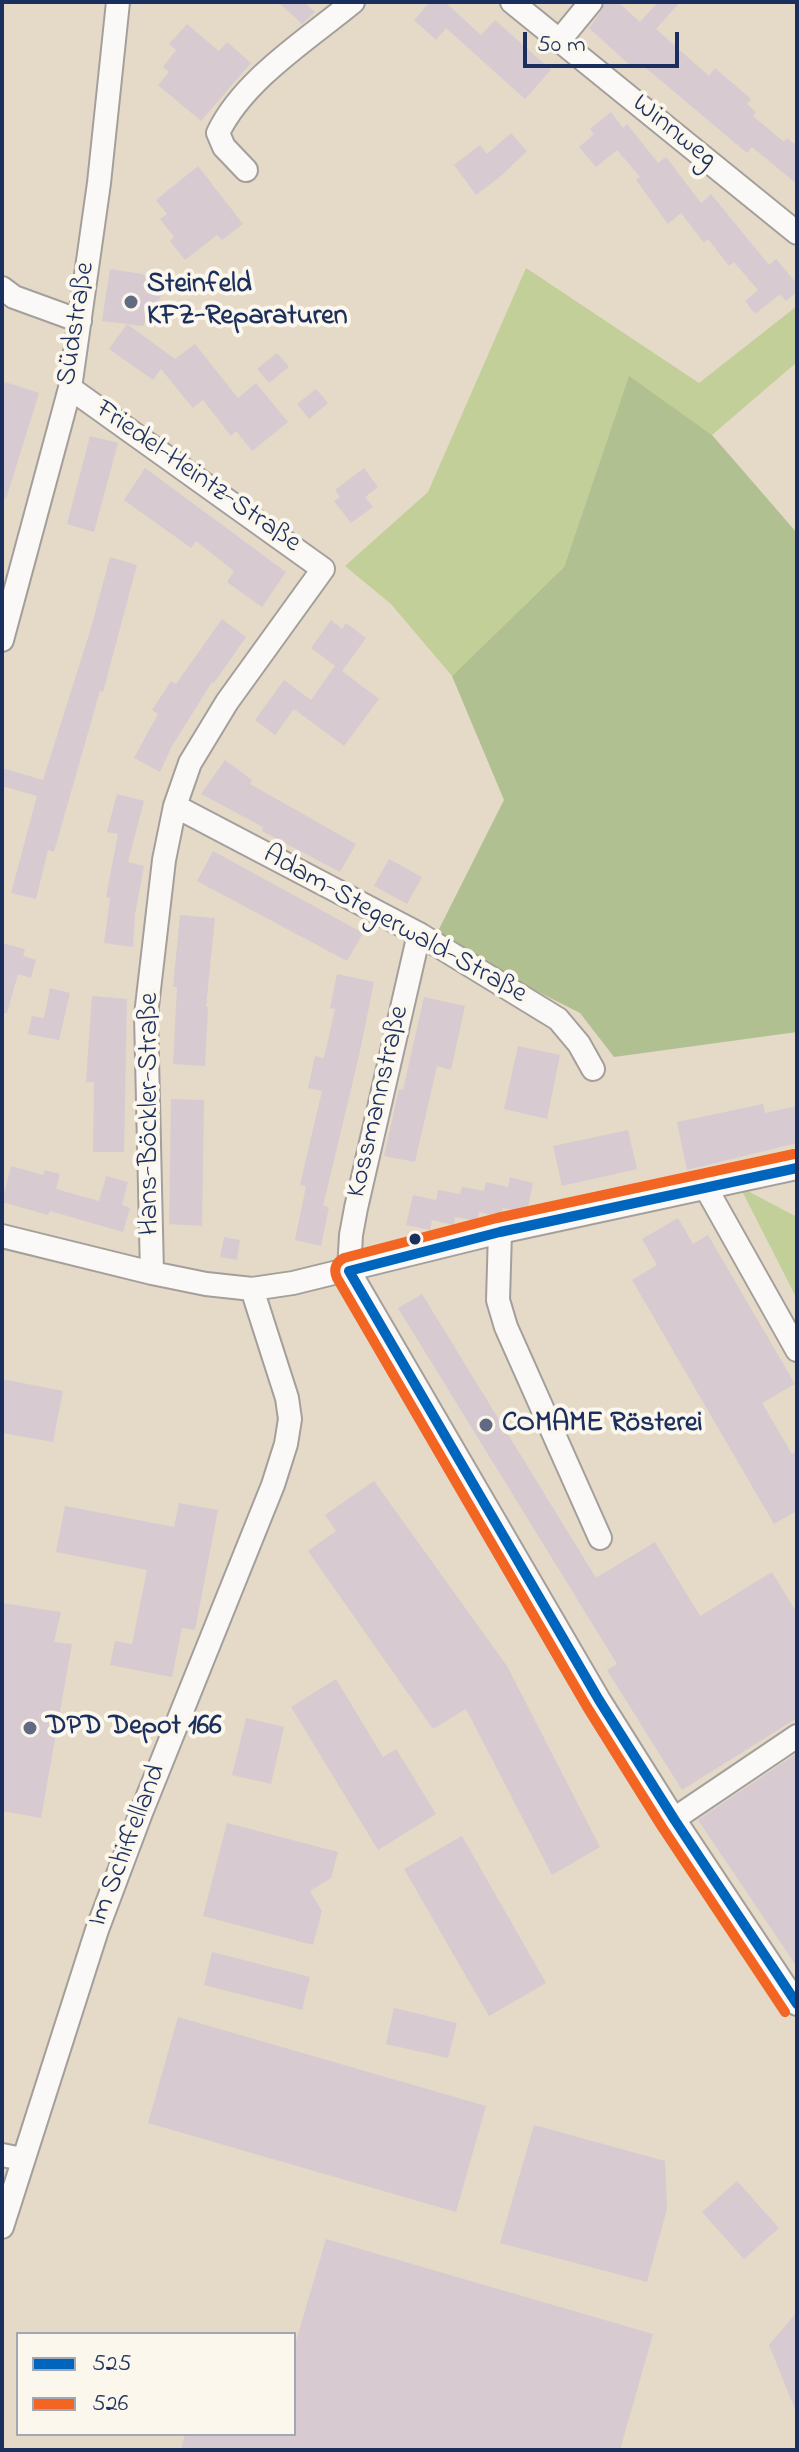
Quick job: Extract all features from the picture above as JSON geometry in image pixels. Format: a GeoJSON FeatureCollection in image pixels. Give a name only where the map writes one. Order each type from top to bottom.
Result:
{"type":"FeatureCollection","features":[{"type":"Feature","properties":{"kind":"street","name":"Südstraße"},"geometry":{"type":"LineString","coordinates":[[2,640],[70,388],[99,183],[118,2]]}},
{"type":"Feature","properties":{"kind":"street"},"geometry":{"type":"LineString","coordinates":[[246,170],[224,147],[218,133],[224,119],[264,74],[353,2]]}},
{"type":"Feature","properties":{"kind":"street","name":"Winnweg"},"geometry":{"type":"LineString","coordinates":[[512,2],[797,233]]}},
{"type":"Feature","properties":{"kind":"street"},"geometry":{"type":"LineString","coordinates":[[559,41],[591,2]]}},
{"type":"Feature","properties":{"kind":"street"},"geometry":{"type":"LineString","coordinates":[[2,288],[14,297],[80,321]]}},
{"type":"Feature","properties":{"kind":"street","name":"Friedel-Heintz-Straße"},"geometry":{"type":"LineString","coordinates":[[70,388],[323,569]]}},
{"type":"Feature","properties":{"kind":"street","name":"Hans-Böckler-Straße"},"geometry":{"type":"LineString","coordinates":[[152,1273],[146,1015],[164,860],[175,806],[190,763],[227,702],[323,569]]}},
{"type":"Feature","properties":{"kind":"street","name":"Adam-Stegerwald-Straße"},"geometry":{"type":"LineString","coordinates":[[175,806],[419,934],[558,1019],[579,1044],[593,1069]]}},
{"type":"Feature","properties":{"kind":"street","name":"Kossmannstraße"},"geometry":{"type":"LineString","coordinates":[[349,1271],[356,1208],[419,934]]}},
{"type":"Feature","properties":{"kind":"street"},"geometry":{"type":"LineString","coordinates":[[2,1236],[152,1273],[252,1289],[349,1271],[500,1232],[797,1168]]}},
{"type":"Feature","properties":{"kind":"street"},"geometry":{"type":"LineString","coordinates":[[706,1188],[797,1350]]}},
{"type":"Feature","properties":{"kind":"street"},"geometry":{"type":"LineString","coordinates":[[500,1232],[498,1300],[506,1327],[600,1538]]}},
{"type":"Feature","properties":{"kind":"street"},"geometry":{"type":"LineString","coordinates":[[349,1271],[599,1700],[797,2004]]}},
{"type":"Feature","properties":{"kind":"street","name":"Im Schiffelland"},"geometry":{"type":"LineString","coordinates":[[2,2227],[12,2157],[141,1813],[273,1485],[286,1444],[290,1419],[287,1398],[252,1289]]}},
{"type":"Feature","properties":{"kind":"street"},"geometry":{"type":"LineString","coordinates":[[674,1819],[797,1736]]}},
{"type":"Feature","properties":{"kind":"green space"},"geometry":{"type":"Polygon","coordinates":[[[526,268],[699,383],[797,306],[797,362],[712,435],[629,377],[564,567],[452,676],[391,604],[345,566],[428,492],[526,268]]]}},
{"type":"Feature","properties":{"kind":"green space"},"geometry":{"type":"Polygon","coordinates":[[[629,376],[712,435],[797,533],[797,1032],[614,1057],[580,1013],[434,939],[504,800],[452,676],[564,567],[629,376]]]}},
{"type":"Feature","properties":{"kind":"green space"},"geometry":{"type":"Polygon","coordinates":[[[740,1187],[797,1217],[797,1299],[740,1187]]]}},
{"type":"Feature","properties":{"kind":"building"},"geometry":{"type":"Polygon","coordinates":[[[278,2],[304,2],[315,12],[302,24],[278,2]]]}},
{"type":"Feature","properties":{"kind":"building"},"geometry":{"type":"Polygon","coordinates":[[[430,2],[445,2],[481,35],[495,20],[551,70],[525,99],[446,28],[436,40],[414,20],[430,2]]]}},
{"type":"Feature","properties":{"kind":"building"},"geometry":{"type":"Polygon","coordinates":[[[605,2],[618,2],[640,22],[658,2],[680,2],[656,29],[709,76],[715,68],[751,99],[747,104],[756,112],[753,116],[784,142],[787,138],[797,146],[797,184],[752,147],[747,153],[640,63],[634,69],[589,28],[605,2]]]}},
{"type":"Feature","properties":{"kind":"building"},"geometry":{"type":"Polygon","coordinates":[[[187,24],[219,51],[227,42],[251,63],[201,121],[158,85],[169,72],[163,67],[176,50],[169,44],[187,24]]]}},
{"type":"Feature","properties":{"kind":"building"},"geometry":{"type":"Polygon","coordinates":[[[611,112],[623,128],[627,124],[658,163],[666,157],[701,203],[711,194],[769,265],[776,259],[797,284],[797,292],[786,301],[780,294],[755,314],[745,301],[758,290],[734,262],[729,266],[708,239],[704,243],[681,213],[668,224],[636,180],[640,177],[617,150],[596,167],[579,147],[594,134],[590,129],[611,112]]]}},
{"type":"Feature","properties":{"kind":"building"},"geometry":{"type":"Polygon","coordinates":[[[511,133],[527,151],[476,195],[454,165],[480,145],[487,154],[511,133]]]}},
{"type":"Feature","properties":{"kind":"building"},"geometry":{"type":"Polygon","coordinates":[[[198,166],[243,224],[222,240],[217,235],[185,260],[170,241],[174,237],[160,219],[167,214],[156,200],[198,166]]]}},
{"type":"Feature","properties":{"kind":"building","name":"Steinfeld KFZ-Reparaturen"},"geometry":{"type":"Polygon","coordinates":[[[110,269],[142,274],[166,288],[143,326],[102,321],[110,269]]]}},
{"type":"Feature","properties":{"kind":"building"},"geometry":{"type":"Polygon","coordinates":[[[127,324],[175,359],[195,344],[238,398],[256,383],[288,422],[252,451],[236,431],[231,436],[203,400],[193,408],[161,369],[153,380],[109,349],[127,324]]]}},
{"type":"Feature","properties":{"kind":"building"},"geometry":{"type":"Polygon","coordinates":[[[277,353],[289,367],[269,383],[257,369],[277,353]]]}},
{"type":"Feature","properties":{"kind":"building"},"geometry":{"type":"Polygon","coordinates":[[[5,382],[39,393],[6,499],[2,499],[2,392],[5,382]]]}},
{"type":"Feature","properties":{"kind":"building"},"geometry":{"type":"Polygon","coordinates":[[[316,389],[328,403],[309,419],[297,404],[316,389]]]}},
{"type":"Feature","properties":{"kind":"building"},"geometry":{"type":"Polygon","coordinates":[[[90,436],[118,443],[94,532],[67,524],[90,436]]]}},
{"type":"Feature","properties":{"kind":"building"},"geometry":{"type":"Polygon","coordinates":[[[145,468],[286,572],[262,607],[227,582],[234,571],[196,541],[191,548],[124,500],[145,468]]]}},
{"type":"Feature","properties":{"kind":"building"},"geometry":{"type":"Polygon","coordinates":[[[364,468],[378,487],[365,497],[373,507],[351,523],[334,501],[340,497],[335,490],[364,468]]]}},
{"type":"Feature","properties":{"kind":"building"},"geometry":{"type":"Polygon","coordinates":[[[110,557],[137,565],[103,692],[100,691],[54,852],[48,850],[36,899],[11,893],[37,796],[2,786],[2,768],[43,780],[110,557]]]}},
{"type":"Feature","properties":{"kind":"building"},"geometry":{"type":"Polygon","coordinates":[[[222,619],[246,637],[212,682],[172,746],[160,772],[134,758],[158,714],[152,710],[171,681],[176,684],[222,619]]]}},
{"type":"Feature","properties":{"kind":"building"},"geometry":{"type":"Polygon","coordinates":[[[331,620],[342,629],[346,623],[366,638],[342,671],[379,699],[344,746],[294,709],[275,735],[255,720],[284,680],[311,700],[335,666],[311,648],[331,620]]]}},
{"type":"Feature","properties":{"kind":"building"},"geometry":{"type":"Polygon","coordinates":[[[225,760],[252,780],[250,784],[356,844],[340,872],[262,831],[263,827],[201,794],[225,760]]]}},
{"type":"Feature","properties":{"kind":"building"},"geometry":{"type":"Polygon","coordinates":[[[117,794],[144,801],[128,862],[144,866],[135,914],[133,947],[104,943],[110,898],[106,897],[118,834],[107,832],[117,794]]]}},
{"type":"Feature","properties":{"kind":"building"},"geometry":{"type":"Polygon","coordinates":[[[213,851],[363,933],[347,961],[197,881],[213,851]]]}},
{"type":"Feature","properties":{"kind":"building"},"geometry":{"type":"Polygon","coordinates":[[[389,859],[422,877],[407,904],[374,886],[389,859]]]}},
{"type":"Feature","properties":{"kind":"building"},"geometry":{"type":"Polygon","coordinates":[[[180,915],[215,918],[206,1007],[205,1066],[173,1064],[177,987],[173,987],[180,915]]]}},
{"type":"Feature","properties":{"kind":"building"},"geometry":{"type":"Polygon","coordinates":[[[2,943],[25,949],[23,956],[36,960],[31,978],[18,974],[7,1013],[2,1013],[2,943]]]}},
{"type":"Feature","properties":{"kind":"building"},"geometry":{"type":"Polygon","coordinates":[[[337,974],[374,982],[323,1206],[329,1207],[321,1246],[295,1240],[306,1186],[300,1185],[322,1091],[308,1088],[315,1056],[324,1058],[335,1009],[330,1008],[337,974]]]}},
{"type":"Feature","properties":{"kind":"building"},"geometry":{"type":"Polygon","coordinates":[[[50,988],[70,993],[59,1040],[28,1034],[32,1016],[44,1018],[50,988]]]}},
{"type":"Feature","properties":{"kind":"building"},"geometry":{"type":"Polygon","coordinates":[[[92,996],[127,999],[124,1152],[93,1152],[94,1082],[86,1082],[92,996]]]}},
{"type":"Feature","properties":{"kind":"building"},"geometry":{"type":"Polygon","coordinates":[[[424,997],[465,1006],[451,1070],[437,1066],[415,1162],[384,1156],[424,997]]]}},
{"type":"Feature","properties":{"kind":"building"},"geometry":{"type":"Polygon","coordinates":[[[518,1046],[560,1055],[547,1119],[504,1109],[518,1046]]]}},
{"type":"Feature","properties":{"kind":"building"},"geometry":{"type":"Polygon","coordinates":[[[171,1099],[204,1100],[202,1226],[169,1224],[171,1099]]]}},
{"type":"Feature","properties":{"kind":"building"},"geometry":{"type":"Polygon","coordinates":[[[763,1104],[765,1113],[797,1106],[797,1143],[687,1170],[677,1122],[763,1104]]]}},
{"type":"Feature","properties":{"kind":"building"},"geometry":{"type":"Polygon","coordinates":[[[628,1130],[637,1169],[562,1186],[553,1146],[628,1130]]]}},
{"type":"Feature","properties":{"kind":"building"},"geometry":{"type":"Polygon","coordinates":[[[11,1166],[43,1175],[45,1170],[60,1174],[56,1189],[99,1201],[106,1176],[128,1182],[122,1205],[130,1208],[123,1232],[50,1211],[48,1215],[2,1202],[11,1166]]]}},
{"type":"Feature","properties":{"kind":"building"},"geometry":{"type":"Polygon","coordinates":[[[510,1177],[533,1183],[527,1212],[503,1208],[501,1217],[479,1212],[477,1221],[455,1217],[454,1225],[432,1220],[430,1230],[406,1225],[413,1195],[436,1200],[438,1190],[460,1194],[462,1187],[484,1191],[486,1182],[508,1187],[510,1177]]]}},
{"type":"Feature","properties":{"kind":"building"},"geometry":{"type":"Polygon","coordinates":[[[678,1218],[693,1244],[708,1235],[795,1384],[762,1403],[792,1454],[797,1451],[797,1511],[774,1524],[632,1280],[657,1265],[642,1239],[678,1218]]]}},
{"type":"Feature","properties":{"kind":"building"},"geometry":{"type":"Polygon","coordinates":[[[224,1237],[240,1240],[237,1260],[220,1257],[224,1237]]]}},
{"type":"Feature","properties":{"kind":"building"},"geometry":{"type":"Polygon","coordinates":[[[422,1294],[596,1578],[655,1542],[700,1616],[772,1572],[797,1613],[797,1718],[682,1790],[607,1670],[617,1664],[398,1308],[422,1294]]]}},
{"type":"Feature","properties":{"kind":"building"},"geometry":{"type":"Polygon","coordinates":[[[2,1379],[63,1391],[53,1442],[2,1433],[2,1379]]]}},
{"type":"Feature","properties":{"kind":"building"},"geometry":{"type":"Polygon","coordinates":[[[374,1481],[507,1666],[600,1847],[552,1875],[466,1709],[433,1729],[308,1551],[336,1531],[325,1515],[374,1481]]]}},
{"type":"Feature","properties":{"kind":"building"},"geometry":{"type":"Polygon","coordinates":[[[179,1503],[218,1510],[195,1630],[182,1628],[172,1677],[110,1665],[115,1641],[132,1644],[147,1570],[56,1552],[65,1506],[174,1527],[179,1503]]]}},
{"type":"Feature","properties":{"kind":"building","name":"DPD Depot 166"},"geometry":{"type":"Polygon","coordinates":[[[2,1603],[61,1612],[54,1642],[72,1644],[41,1818],[2,1811],[2,1603]]]}},
{"type":"Feature","properties":{"kind":"building"},"geometry":{"type":"Polygon","coordinates":[[[336,1679],[383,1757],[396,1749],[436,1814],[378,1850],[291,1707],[336,1679]]]}},
{"type":"Feature","properties":{"kind":"building"},"geometry":{"type":"Polygon","coordinates":[[[246,1718],[284,1727],[271,1784],[232,1775],[246,1718]]]}},
{"type":"Feature","properties":{"kind":"building"},"geometry":{"type":"Polygon","coordinates":[[[797,1753],[797,1967],[698,1820],[797,1753]]]}},
{"type":"Feature","properties":{"kind":"building"},"geometry":{"type":"Polygon","coordinates":[[[227,1823],[338,1852],[331,1878],[310,1891],[322,1911],[313,1945],[203,1916],[227,1823]]]}},
{"type":"Feature","properties":{"kind":"building"},"geometry":{"type":"Polygon","coordinates":[[[462,1836],[546,1983],[489,2016],[404,1869],[462,1836]]]}},
{"type":"Feature","properties":{"kind":"building"},"geometry":{"type":"Polygon","coordinates":[[[212,1952],[310,1977],[302,2010],[204,1985],[212,1952]]]}},
{"type":"Feature","properties":{"kind":"building"},"geometry":{"type":"Polygon","coordinates":[[[394,2008],[457,2023],[448,2058],[386,2044],[394,2008]]]}},
{"type":"Feature","properties":{"kind":"building"},"geometry":{"type":"Polygon","coordinates":[[[178,2017],[486,2106],[456,2212],[148,2123],[178,2017]]]}},
{"type":"Feature","properties":{"kind":"building"},"geometry":{"type":"Polygon","coordinates":[[[534,2125],[665,2161],[667,2209],[647,2282],[500,2243],[534,2125]]]}},
{"type":"Feature","properties":{"kind":"building"},"geometry":{"type":"Polygon","coordinates":[[[737,2181],[779,2228],[744,2259],[702,2212],[737,2181]]]}},
{"type":"Feature","properties":{"kind":"building"},"geometry":{"type":"Polygon","coordinates":[[[326,2239],[653,2334],[620,2450],[181,2450],[184,2436],[296,2436],[296,2341],[326,2239]]]}},
{"type":"Feature","properties":{"kind":"building"},"geometry":{"type":"Polygon","coordinates":[[[797,2312],[797,2412],[796,2412],[769,2345],[797,2312]]]}},
{"type":"Feature","properties":{"kind":"transit line","name":"526"},"geometry":{"type":"LineString","coordinates":[[785,2012],[662,1827],[587,1707],[337,1278],[335,1269],[344,1258],[497,1218],[794,1154]]}},
{"type":"Feature","properties":{"kind":"transit line","name":"525"},"geometry":{"type":"LineString","coordinates":[[797,1168],[500,1232],[349,1271],[599,1700],[797,2004]]}},
{"type":"Feature","properties":{"kind":"place","name":"Steinfeld KFZ-Reparaturen"},"geometry":{"type":"Point","coordinates":[131,302]}},
{"type":"Feature","properties":{"kind":"place","name":"COMAME Rösterei"},"geometry":{"type":"Point","coordinates":[486,1425]}},
{"type":"Feature","properties":{"kind":"place","name":"DPD Depot 166"},"geometry":{"type":"Point","coordinates":[30,1728]}}]}
